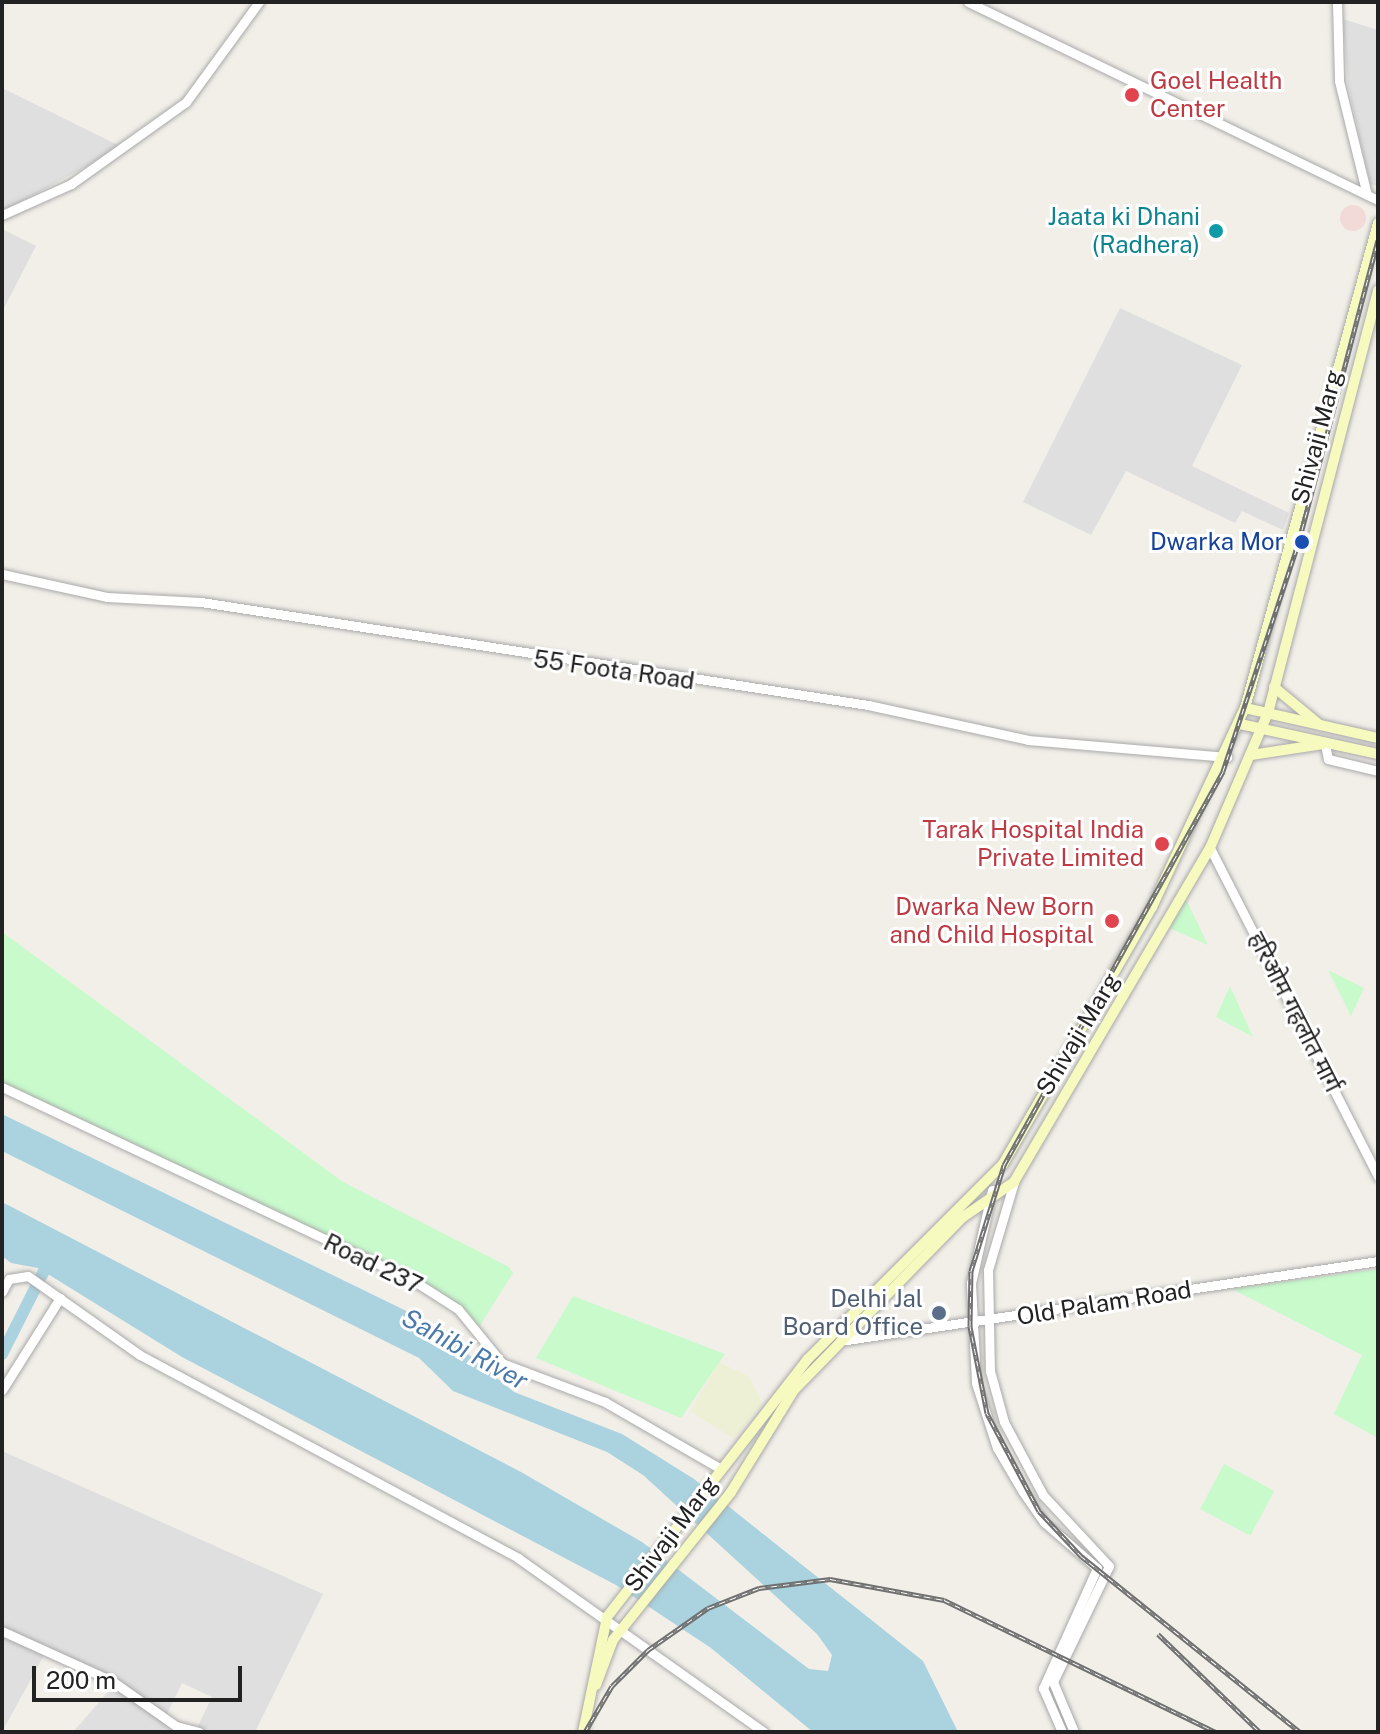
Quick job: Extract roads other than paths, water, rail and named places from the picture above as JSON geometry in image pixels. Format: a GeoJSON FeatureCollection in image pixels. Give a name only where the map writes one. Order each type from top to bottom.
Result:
{"type":"FeatureCollection","features":[{"type":"Feature","properties":{"kind":"main road","name":"Shivaji Marg"},"geometry":{"type":"LineString","coordinates":[[583,1732],[608,1615],[721,1469],[836,1338],[1003,1164],[1152,907],[1227,757],[1240,724],[1378,223]]}},
{"type":"Feature","properties":{"kind":"main road"},"geometry":{"type":"LineString","coordinates":[[1364,272],[1378,273]]}},
{"type":"Feature","properties":{"kind":"main road","name":"Shivaji Marg"},"geometry":{"type":"LineString","coordinates":[[590,1732],[599,1673],[625,1626],[731,1492],[763,1431],[836,1338],[992,1190],[1014,1182],[1022,1163],[1210,848],[1268,713],[1377,292]]}},
{"type":"Feature","properties":{"kind":"main road"},"geometry":{"type":"LineString","coordinates":[[1357,294],[1377,292]]}},
{"type":"Feature","properties":{"kind":"main road"},"geometry":{"type":"LineString","coordinates":[[1274,687],[1320,725]]}},
{"type":"Feature","properties":{"kind":"main road"},"geometry":{"type":"LineString","coordinates":[[1245,708],[1378,738]]}},
{"type":"Feature","properties":{"kind":"main road"},"geometry":{"type":"LineString","coordinates":[[1240,724],[1378,754]]}},
{"type":"Feature","properties":{"kind":"main road"},"geometry":{"type":"LineString","coordinates":[[1251,755],[1325,744]]}},
{"type":"Feature","properties":{"kind":"main road"},"geometry":{"type":"LineString","coordinates":[[992,1190],[1003,1164],[1022,1163]]}},
{"type":"Feature","properties":{"kind":"street"},"geometry":{"type":"LineString","coordinates":[[2,215],[83,176],[186,102],[259,2]]}},
{"type":"Feature","properties":{"kind":"street"},"geometry":{"type":"LineString","coordinates":[[968,2],[1378,200]]}},
{"type":"Feature","properties":{"kind":"street"},"geometry":{"type":"LineString","coordinates":[[1337,2],[1339,81],[1367,195]]}},
{"type":"Feature","properties":{"kind":"street","name":"55 Foota Road"},"geometry":{"type":"LineString","coordinates":[[2,574],[107,597],[201,602],[868,705],[1028,740],[1227,757]]}},
{"type":"Feature","properties":{"kind":"street"},"geometry":{"type":"LineString","coordinates":[[1325,744],[1328,759],[1378,771]]}},
{"type":"Feature","properties":{"kind":"street","name":"हरिओम गहलोत मार्ग"},"geometry":{"type":"LineString","coordinates":[[1210,848],[1378,1176]]}},
{"type":"Feature","properties":{"kind":"street","name":"Road 237"},"geometry":{"type":"LineString","coordinates":[[2,1087],[414,1281],[458,1309],[502,1363],[605,1402],[721,1469]]}},
{"type":"Feature","properties":{"kind":"street"},"geometry":{"type":"LineString","coordinates":[[1014,1182],[995,1232],[986,1321],[1004,1422],[1043,1495],[1109,1566],[1043,1688],[1062,1732]]}},
{"type":"Feature","properties":{"kind":"street"},"geometry":{"type":"LineString","coordinates":[[992,1190],[976,1242],[969,1323],[976,1383],[997,1448],[1044,1522],[1097,1568],[1052,1687],[1074,1732]]}},
{"type":"Feature","properties":{"kind":"street","name":"Old Palam Road"},"geometry":{"type":"LineString","coordinates":[[836,1338],[986,1321],[1378,1261]]}},
{"type":"Feature","properties":{"kind":"street"},"geometry":{"type":"LineString","coordinates":[[2,1292],[9,1279],[28,1276],[140,1355],[518,1558],[625,1626],[764,1732]]}},
{"type":"Feature","properties":{"kind":"street"},"geometry":{"type":"LineString","coordinates":[[2,1390],[60,1298]]}},
{"type":"Feature","properties":{"kind":"street"},"geometry":{"type":"LineString","coordinates":[[2,1631],[112,1681],[176,1726],[199,1732]]}},
{"type":"Feature","properties":{"kind":"water"},"geometry":{"type":"Polygon","coordinates":[[[2,1114],[429,1322],[514,1392],[622,1434],[694,1479],[923,1661],[958,1732],[813,1732],[711,1648],[616,1585],[182,1357],[38,1268],[11,1263],[2,1256],[2,1202],[521,1472],[642,1542],[809,1669],[828,1671],[832,1655],[817,1634],[643,1475],[607,1452],[453,1391],[419,1358],[2,1151],[2,1114]]]}},
{"type":"Feature","properties":{"kind":"waterway"},"geometry":{"type":"LineString","coordinates":[[2,1354],[49,1261]]}},
{"type":"Feature","properties":{"kind":"railway"},"geometry":{"type":"LineString","coordinates":[[1300,1732],[1082,1557],[1039,1511],[987,1413],[970,1326],[971,1271],[1004,1165],[1223,771],[1299,541],[1378,240]]}},
{"type":"Feature","properties":{"kind":"railway"},"geometry":{"type":"LineString","coordinates":[[585,1732],[612,1686],[648,1650],[708,1608],[759,1588],[830,1579],[944,1600],[1216,1732]]}},
{"type":"Feature","properties":{"kind":"railway"},"geometry":{"type":"LineString","coordinates":[[1158,1634],[1260,1732]]}},
{"type":"Feature","properties":{"kind":"place","name":"Goel Health Center"},"geometry":{"type":"Point","coordinates":[1132,95]}},
{"type":"Feature","properties":{"kind":"place","name":"Jaata ki Dhani (Radhera)"},"geometry":{"type":"Point","coordinates":[1216,231]}},
{"type":"Feature","properties":{"kind":"place","name":"Dwarka Mor"},"geometry":{"type":"Point","coordinates":[1302,542]}},
{"type":"Feature","properties":{"kind":"place","name":"Tarak Hospital India Private Limited"},"geometry":{"type":"Point","coordinates":[1162,844]}},
{"type":"Feature","properties":{"kind":"place","name":"Dwarka New Born and Child Hospital"},"geometry":{"type":"Point","coordinates":[1112,921]}},
{"type":"Feature","properties":{"kind":"place","name":"Delhi Jal Board Office"},"geometry":{"type":"Point","coordinates":[939,1313]}},
{"type":"Feature","properties":{"kind":"water label","name":"Sahibi River"},"geometry":{"type":"Point","coordinates":[465,1349]}}]}
